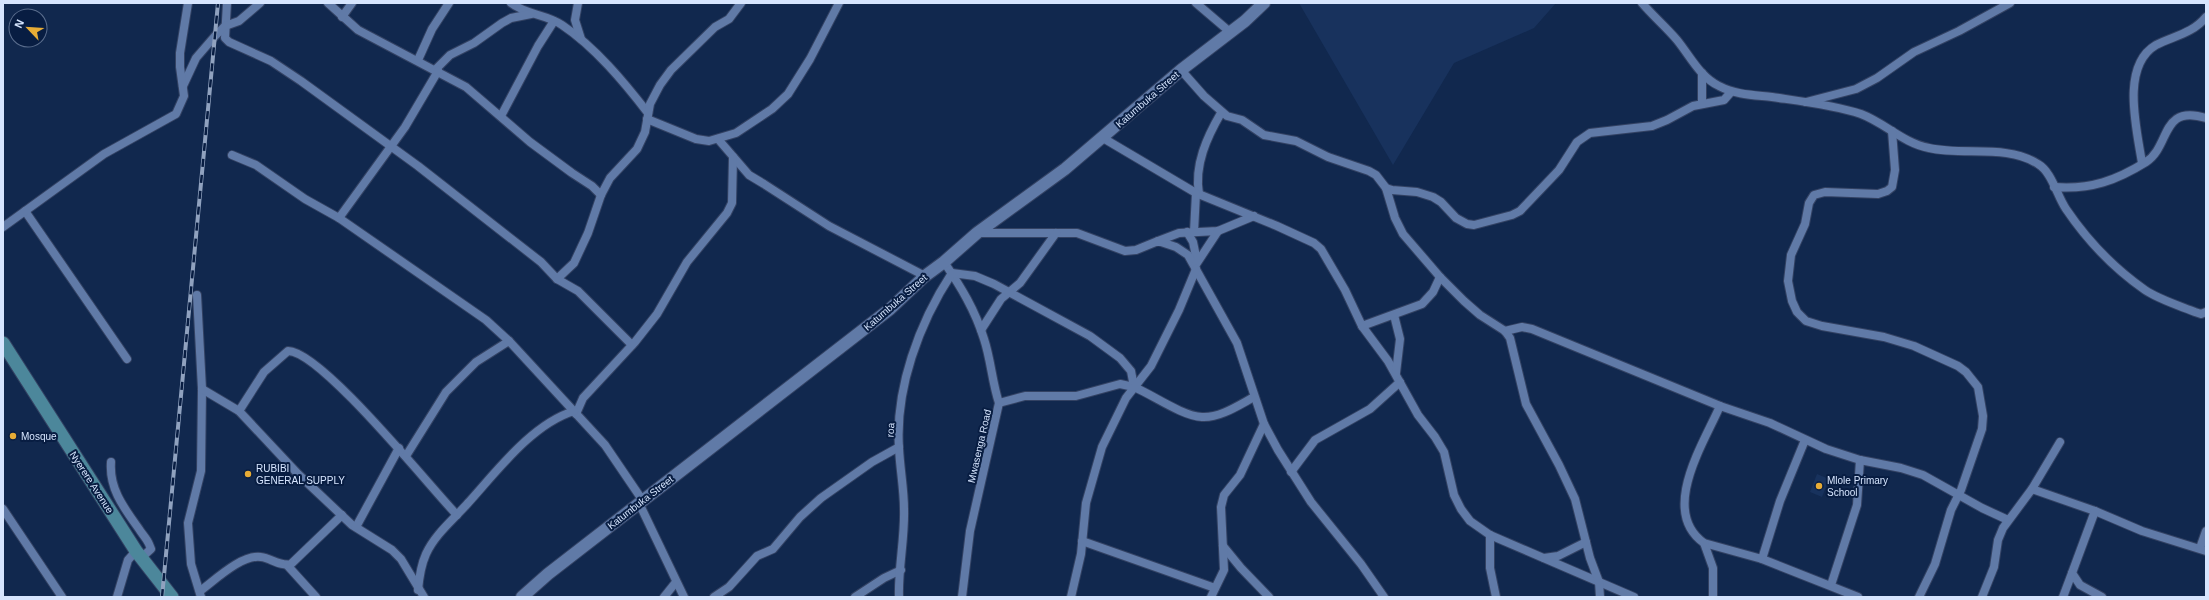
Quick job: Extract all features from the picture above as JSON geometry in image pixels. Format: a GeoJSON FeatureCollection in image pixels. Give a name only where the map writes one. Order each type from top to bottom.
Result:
{"type":"FeatureCollection","features":[{"type":"Feature","properties":{"kind":"main road","name":"Katumbuka Street"},"geometry":{"type":"LineString","coordinates":[[522,597],[548,574],[890,310],[925,276],[944,262],[976,233],[1066,169],[1182,70],[1264,3]]}},
{"type":"Feature","properties":{"kind":"main road","name":"Nyerere Avenue"},"geometry":{"type":"LineString","coordinates":[[3,344],[139,555],[172,597]]}},
{"type":"Feature","properties":{"kind":"street"},"geometry":{"type":"LineString","coordinates":[[3,227],[104,154],[176,114],[184,96],[180,67],[180,53],[188,3]]}},
{"type":"Feature","properties":{"kind":"street"},"geometry":{"type":"LineString","coordinates":[[227,3],[225,38],[230,42],[271,61],[390,145],[541,262],[557,279],[578,291],[632,345]]}},
{"type":"Feature","properties":{"kind":"street"},"geometry":{"type":"LineString","coordinates":[[183,86],[196,58],[225,26],[239,21],[260,3]]}},
{"type":"Feature","properties":{"kind":"street"},"geometry":{"type":"LineString","coordinates":[[328,3],[342,17],[364,33],[418,60],[466,87],[530,142],[572,174],[592,186],[601,195]]}},
{"type":"Feature","properties":{"kind":"street"},"geometry":{"type":"LineString","coordinates":[[342,17],[352,3]]}},
{"type":"Feature","properties":{"kind":"street"},"geometry":{"type":"LineString","coordinates":[[418,60],[432,29],[449,3]]}},
{"type":"Feature","properties":{"kind":"street"},"geometry":{"type":"LineString","coordinates":[[511,3],[518,8],[554,20],[582,40],[636,97],[647,116],[696,139],[718,139],[736,134],[772,109],[788,94],[810,59],[840,3]]}},
{"type":"Feature","properties":{"kind":"street"},"geometry":{"type":"LineString","coordinates":[[578,3],[575,20],[582,40]]}},
{"type":"Feature","properties":{"kind":"street"},"geometry":{"type":"LineString","coordinates":[[557,279],[574,263],[588,233],[601,195],[610,178],[637,149],[645,132],[647,116],[654,95],[671,70],[715,27],[729,18],[741,3]]}},
{"type":"Feature","properties":{"kind":"street"},"geometry":{"type":"LineString","coordinates":[[1196,3],[1230,32]]}},
{"type":"Feature","properties":{"kind":"street"},"geometry":{"type":"LineString","coordinates":[[1642,3],[1676,39],[1702,73],[1718,86],[1731,92],[1803,102],[1860,114],[1892,131],[1905,140],[1930,148],[1990,152],[2028,159],[2040,165],[2065,208],[2088,239],[2146,291],[2194,312],[2202,314],[2206,312]]}},
{"type":"Feature","properties":{"kind":"street"},"geometry":{"type":"LineString","coordinates":[[1803,102],[1856,89],[1877,78],[1914,52],[1964,29],[2010,3]]}},
{"type":"Feature","properties":{"kind":"street"},"geometry":{"type":"LineString","coordinates":[[339,218],[404,127],[437,71],[450,55],[474,43],[511,18],[534,14]]}},
{"type":"Feature","properties":{"kind":"street"},"geometry":{"type":"LineString","coordinates":[[2142,163],[2134,100],[2135,74],[2152,48],[2193,29],[2206,17]]}},
{"type":"Feature","properties":{"kind":"street"},"geometry":{"type":"LineString","coordinates":[[501,116],[538,46],[554,20]]}},
{"type":"Feature","properties":{"kind":"street"},"geometry":{"type":"LineString","coordinates":[[1182,70],[1221,113],[1242,120],[1264,135],[1296,141],[1328,157],[1369,171],[1376,175],[1386,188],[1395,218],[1403,234],[1440,276],[1480,315],[1505,330],[1513,346],[1526,404],[1560,465],[1575,499],[1586,542],[1599,582],[1600,597]]}},
{"type":"Feature","properties":{"kind":"street"},"geometry":{"type":"LineString","coordinates":[[1702,73],[1702,104]]}},
{"type":"Feature","properties":{"kind":"street"},"geometry":{"type":"LineString","coordinates":[[1386,188],[1417,192],[1433,197],[1441,202],[1453,216],[1469,224],[1512,216],[1520,211],[1559,170],[1574,146],[1584,137],[1594,132],[1616,131],[1652,126],[1667,120],[1684,110],[1702,104],[1724,100],[1731,92]]}},
{"type":"Feature","properties":{"kind":"street"},"geometry":{"type":"LineString","coordinates":[[1196,266],[1193,242],[1190,232],[1198,194],[1197,173],[1206,144],[1221,113]]}},
{"type":"Feature","properties":{"kind":"street"},"geometry":{"type":"LineString","coordinates":[[2054,187],[2094,186],[2128,174],[2139,167],[2142,163],[2145,163],[2154,154],[2165,133],[2176,120],[2189,115],[2206,118]]}},
{"type":"Feature","properties":{"kind":"street"},"geometry":{"type":"LineString","coordinates":[[1892,131],[1894,179],[1889,190],[1870,194],[1825,192],[1811,198],[1807,209],[1805,224],[1791,255],[1788,271],[1789,288],[1797,312],[1806,321],[1822,326],[1884,337],[1914,346],[1958,366],[1972,378],[1978,387],[1983,423],[1959,495],[1951,510],[1935,564],[1919,597]]}},
{"type":"Feature","properties":{"kind":"street"},"geometry":{"type":"LineString","coordinates":[[1102,138],[1198,194],[1254,216],[1314,243],[1321,249],[1342,284],[1362,326],[1396,373],[1418,415],[1435,437],[1444,452],[1454,495],[1461,509],[1470,520],[1490,535],[1634,597]]}},
{"type":"Feature","properties":{"kind":"street"},"geometry":{"type":"LineString","coordinates":[[718,139],[749,175],[829,226],[882,252],[925,276]]}},
{"type":"Feature","properties":{"kind":"street"},"geometry":{"type":"LineString","coordinates":[[232,155],[256,165],[305,199],[339,218],[445,290],[486,320],[509,341],[605,445],[641,502],[684,597]]}},
{"type":"Feature","properties":{"kind":"street"},"geometry":{"type":"LineString","coordinates":[[421,594],[426,554],[456,515],[539,430],[554,420],[575,413],[587,392],[632,345],[657,314],[687,262],[727,213],[732,203],[733,157]]}},
{"type":"Feature","properties":{"kind":"street"},"geometry":{"type":"LineString","coordinates":[[25,211],[127,359]]}},
{"type":"Feature","properties":{"kind":"street"},"geometry":{"type":"LineString","coordinates":[[976,233],[1077,233],[1125,251],[1136,250],[1179,232],[1218,231],[1254,216]]}},
{"type":"Feature","properties":{"kind":"street"},"geometry":{"type":"LineString","coordinates":[[1071,597],[1082,541],[1086,503],[1102,447],[1116,418],[1134,387],[1151,366],[1179,310],[1196,266],[1218,231]]}},
{"type":"Feature","properties":{"kind":"street"},"geometry":{"type":"LineString","coordinates":[[981,330],[1001,299],[1020,283],[1056,233]]}},
{"type":"Feature","properties":{"kind":"street"},"geometry":{"type":"LineString","coordinates":[[1158,241],[1183,250],[1196,266],[1208,294],[1237,343],[1264,424],[1311,502],[1384,597]]}},
{"type":"Feature","properties":{"kind":"street","name":"Mwasenga Road"},"geometry":{"type":"LineString","coordinates":[[944,262],[971,304],[981,330],[999,403],[970,531],[962,597]]}},
{"type":"Feature","properties":{"kind":"street"},"geometry":{"type":"LineString","coordinates":[[952,274],[975,276],[1010,292],[1090,336],[1120,358],[1131,371],[1134,387]]}},
{"type":"Feature","properties":{"kind":"street","name":"roa"},"geometry":{"type":"LineString","coordinates":[[899,597],[904,510],[899,447],[901,409],[909,364],[919,335],[952,274]]}},
{"type":"Feature","properties":{"kind":"street"},"geometry":{"type":"LineString","coordinates":[[1362,326],[1394,315],[1428,300],[1440,276]]}},
{"type":"Feature","properties":{"kind":"street"},"geometry":{"type":"LineString","coordinates":[[197,295],[202,389],[201,471],[188,523],[191,564],[201,594],[229,569],[253,557],[263,557],[287,565],[316,597]]}},
{"type":"Feature","properties":{"kind":"street"},"geometry":{"type":"LineString","coordinates":[[1394,315],[1400,339],[1396,373]]}},
{"type":"Feature","properties":{"kind":"street"},"geometry":{"type":"LineString","coordinates":[[1505,330],[1522,327],[1532,329],[1720,406],[1770,423],[1805,440],[1860,460],[1901,468],[1923,475],[1982,508],[2008,520]]}},
{"type":"Feature","properties":{"kind":"street"},"geometry":{"type":"LineString","coordinates":[[406,456],[446,392],[476,362],[509,341]]}},
{"type":"Feature","properties":{"kind":"street"},"geometry":{"type":"LineString","coordinates":[[239,411],[264,372],[282,355],[292,351],[308,361],[343,390],[399,448],[456,515]]}},
{"type":"Feature","properties":{"kind":"street"},"geometry":{"type":"LineString","coordinates":[[1292,472],[1315,440],[1370,409],[1400,382]]}},
{"type":"Feature","properties":{"kind":"street"},"geometry":{"type":"LineString","coordinates":[[999,403],[1025,396],[1076,396],[1120,384],[1134,387],[1191,415],[1203,417],[1217,414],[1254,397]]}},
{"type":"Feature","properties":{"kind":"street"},"geometry":{"type":"LineString","coordinates":[[202,389],[239,411],[298,474],[342,515],[356,527],[392,550],[401,560],[421,594]]}},
{"type":"Feature","properties":{"kind":"street"},"geometry":{"type":"LineString","coordinates":[[1713,597],[1713,568],[1704,543],[1686,518],[1683,501],[1691,472],[1720,406]]}},
{"type":"Feature","properties":{"kind":"street"},"geometry":{"type":"LineString","coordinates":[[1211,597],[1224,570],[1221,507],[1224,495],[1240,475],[1264,424]]}},
{"type":"Feature","properties":{"kind":"street"},"geometry":{"type":"LineString","coordinates":[[1762,559],[1780,500],[1805,440]]}},
{"type":"Feature","properties":{"kind":"street"},"geometry":{"type":"LineString","coordinates":[[1982,597],[1994,567],[1998,540],[2008,520],[2032,489],[2060,442]]}},
{"type":"Feature","properties":{"kind":"street"},"geometry":{"type":"LineString","coordinates":[[714,597],[729,587],[757,556],[773,549],[800,517],[821,498],[872,462],[899,447]]}},
{"type":"Feature","properties":{"kind":"street"},"geometry":{"type":"LineString","coordinates":[[356,527],[399,448]]}},
{"type":"Feature","properties":{"kind":"street"},"geometry":{"type":"LineString","coordinates":[[1831,585],[1857,505],[1860,460]]}},
{"type":"Feature","properties":{"kind":"street"},"geometry":{"type":"LineString","coordinates":[[111,462],[110,474],[112,486],[151,549],[128,560],[117,597]]}},
{"type":"Feature","properties":{"kind":"street"},"geometry":{"type":"LineString","coordinates":[[2032,489],[2095,511],[2142,531],[2203,550],[2206,531]]}},
{"type":"Feature","properties":{"kind":"street"},"geometry":{"type":"LineString","coordinates":[[3,509],[62,597]]}},
{"type":"Feature","properties":{"kind":"street"},"geometry":{"type":"LineString","coordinates":[[2063,597],[2095,511]]}},
{"type":"Feature","properties":{"kind":"street"},"geometry":{"type":"LineString","coordinates":[[287,565],[296,560],[342,515]]}},
{"type":"Feature","properties":{"kind":"street"},"geometry":{"type":"LineString","coordinates":[[1490,535],[1490,568],[1496,597]]}},
{"type":"Feature","properties":{"kind":"street"},"geometry":{"type":"LineString","coordinates":[[1082,541],[1215,588]]}},
{"type":"Feature","properties":{"kind":"street"},"geometry":{"type":"LineString","coordinates":[[1544,558],[1565,553],[1586,542]]}},
{"type":"Feature","properties":{"kind":"street"},"geometry":{"type":"LineString","coordinates":[[1704,543],[1762,559],[1831,585],[1858,597]]}},
{"type":"Feature","properties":{"kind":"street"},"geometry":{"type":"LineString","coordinates":[[1223,545],[1241,568],[1269,597]]}},
{"type":"Feature","properties":{"kind":"street"},"geometry":{"type":"LineString","coordinates":[[856,597],[884,578],[900,570]]}},
{"type":"Feature","properties":{"kind":"street"},"geometry":{"type":"LineString","coordinates":[[2072,573],[2080,585],[2102,597]]}},
{"type":"Feature","properties":{"kind":"street"},"geometry":{"type":"LineString","coordinates":[[664,597],[676,582]]}},
{"type":"Feature","properties":{"kind":"shaded area"},"geometry":{"type":"Polygon","coordinates":[[[1299,3],[1556,3],[1534,28],[1454,63],[1393,165],[1299,3]]]}},
{"type":"Feature","properties":{"kind":"shaded area","name":"Mlole Primary School"},"geometry":{"type":"Polygon","coordinates":[[[1817,474],[1829,479],[1822,497],[1810,492],[1817,474]]]}},
{"type":"Feature","properties":{"kind":"railway"},"geometry":{"type":"LineString","coordinates":[[162,597],[218,3]]}},
{"type":"Feature","properties":{"kind":"place","name":"Mosque"},"geometry":{"type":"Point","coordinates":[13,436]}},
{"type":"Feature","properties":{"kind":"place","name":"RUBIBI GENERAL SUPPLY"},"geometry":{"type":"Point","coordinates":[248,474]}},
{"type":"Feature","properties":{"kind":"place","name":"Mlole Primary School"},"geometry":{"type":"Point","coordinates":[1819,486]}}]}
